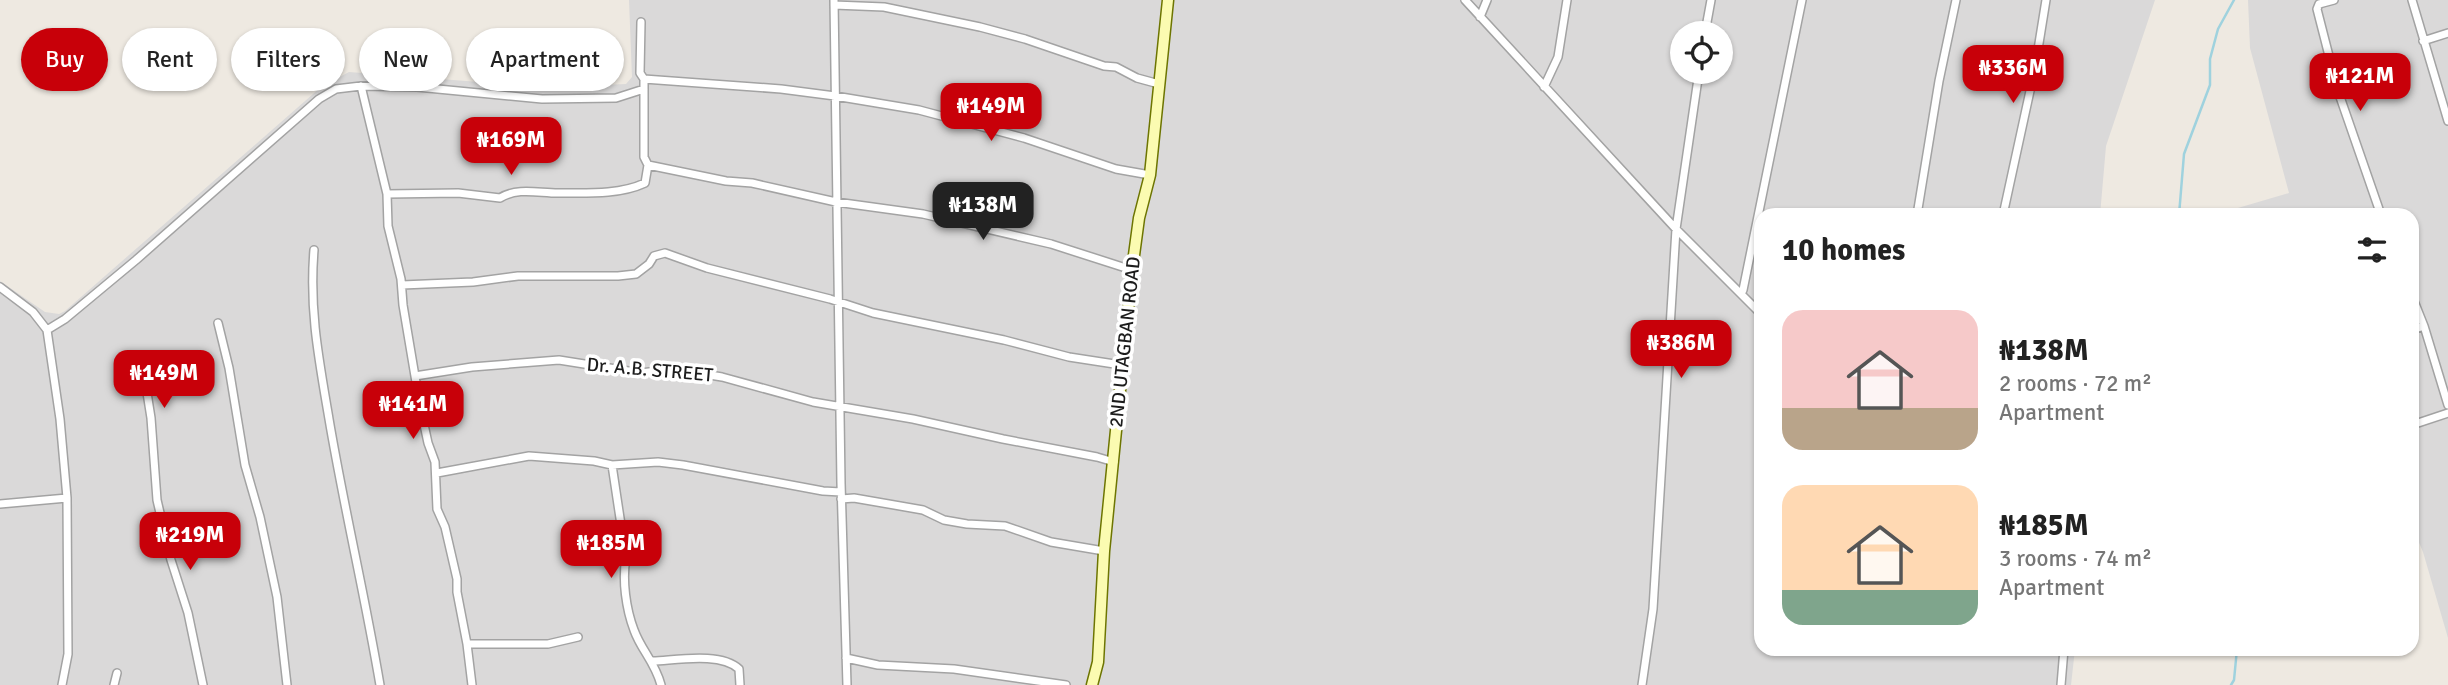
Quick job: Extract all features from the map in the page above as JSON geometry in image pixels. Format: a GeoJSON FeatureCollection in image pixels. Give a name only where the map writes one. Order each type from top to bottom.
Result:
{"type":"FeatureCollection","features":[{"type":"Feature","properties":{"kind":"street","name":"2ND UTAGBAN ROAD"},"geometry":{"type":"LineString","coordinates":[[1092,685],[1098,663],[1104,551],[1121,365],[1139,218],[1150,175],[1168,0]]}},
{"type":"Feature","properties":{"kind":"street"},"geometry":{"type":"LineString","coordinates":[[1465,0],[1676,229],[1754,307]]}},
{"type":"Feature","properties":{"kind":"street"},"geometry":{"type":"LineString","coordinates":[[1480,17],[1488,0]]}},
{"type":"Feature","properties":{"kind":"street"},"geometry":{"type":"LineString","coordinates":[[1545,87],[1558,57],[1567,0]]}},
{"type":"Feature","properties":{"kind":"street"},"geometry":{"type":"LineString","coordinates":[[1707,21],[1711,0]]}},
{"type":"Feature","properties":{"kind":"street"},"geometry":{"type":"LineString","coordinates":[[1760,208],[1802,0]]}},
{"type":"Feature","properties":{"kind":"street"},"geometry":{"type":"LineString","coordinates":[[1918,208],[1939,81],[1956,0]]}},
{"type":"Feature","properties":{"kind":"street"},"geometry":{"type":"LineString","coordinates":[[2005,208],[2035,68],[2046,0]]}},
{"type":"Feature","properties":{"kind":"street"},"geometry":{"type":"LineString","coordinates":[[2333,0],[2319,4],[2317,9],[2338,91],[2379,208]]}},
{"type":"Feature","properties":{"kind":"street"},"geometry":{"type":"LineString","coordinates":[[2412,0],[2448,121]]}},
{"type":"Feature","properties":{"kind":"street"},"geometry":{"type":"LineString","coordinates":[[847,685],[841,495],[834,2],[884,7],[980,27],[1104,66],[1116,67],[1137,78],[1159,84]]}},
{"type":"Feature","properties":{"kind":"street"},"geometry":{"type":"LineString","coordinates":[[387,194],[458,193],[500,198],[512,191],[593,193],[622,191],[645,183],[648,165],[644,157],[644,79],[639,73],[641,22]]}},
{"type":"Feature","properties":{"kind":"street"},"geometry":{"type":"LineString","coordinates":[[2423,41],[2448,33]]}},
{"type":"Feature","properties":{"kind":"street"},"geometry":{"type":"LineString","coordinates":[[644,79],[835,96],[919,110],[975,124],[1116,169],[1150,175]]}},
{"type":"Feature","properties":{"kind":"street"},"geometry":{"type":"LineString","coordinates":[[1642,685],[1653,609],[1676,229],[1697,84]]}},
{"type":"Feature","properties":{"kind":"street"},"geometry":{"type":"LineString","coordinates":[[47,330],[65,319],[136,260],[319,99],[336,89],[359,86]]}},
{"type":"Feature","properties":{"kind":"street"},"geometry":{"type":"LineString","coordinates":[[452,90],[542,99],[616,98],[644,89]]}},
{"type":"Feature","properties":{"kind":"street"},"geometry":{"type":"LineString","coordinates":[[362,91],[387,194],[388,226],[428,443],[437,473],[437,509],[445,527],[457,579],[472,685]]}},
{"type":"Feature","properties":{"kind":"street"},"geometry":{"type":"LineString","coordinates":[[648,165],[726,181],[752,183],[836,202],[923,214],[1051,244],[1132,270]]}},
{"type":"Feature","properties":{"kind":"street"},"geometry":{"type":"LineString","coordinates":[[1743,290],[1754,236]]}},
{"type":"Feature","properties":{"kind":"street"},"geometry":{"type":"LineString","coordinates":[[314,250],[312,310],[339,478],[380,685]]}},
{"type":"Feature","properties":{"kind":"street"},"geometry":{"type":"LineString","coordinates":[[401,285],[473,282],[518,276],[594,277],[636,274],[649,264],[654,256],[665,253],[706,268],[838,303],[1069,357],[1121,365]]}},
{"type":"Feature","properties":{"kind":"street"},"geometry":{"type":"LineString","coordinates":[[0,287],[33,312],[47,330],[60,419],[67,498],[68,654],[62,685]]}},
{"type":"Feature","properties":{"kind":"street"},"geometry":{"type":"LineString","coordinates":[[2419,314],[2448,405]]}},
{"type":"Feature","properties":{"kind":"street"},"geometry":{"type":"LineString","coordinates":[[218,323],[229,368],[245,465],[260,517],[277,597],[287,685]]}},
{"type":"Feature","properties":{"kind":"street"},"geometry":{"type":"LineString","coordinates":[[2419,328],[2424,326]]}},
{"type":"Feature","properties":{"kind":"street","name":"Dr. A.B. STREET"},"geometry":{"type":"LineString","coordinates":[[415,376],[472,367],[559,360],[641,373],[673,369],[691,371],[768,388],[813,402],[841,405],[1114,462]]}},
{"type":"Feature","properties":{"kind":"street"},"geometry":{"type":"LineString","coordinates":[[142,361],[151,418],[157,500],[171,560],[188,613],[203,685]]}},
{"type":"Feature","properties":{"kind":"street"},"geometry":{"type":"LineString","coordinates":[[2419,423],[2448,413]]}},
{"type":"Feature","properties":{"kind":"street"},"geometry":{"type":"LineString","coordinates":[[437,473],[529,456],[612,465],[658,462],[923,510],[944,520],[1005,526],[1051,542],[1104,551]]}},
{"type":"Feature","properties":{"kind":"street"},"geometry":{"type":"LineString","coordinates":[[612,465],[626,558],[624,568],[627,600],[634,630],[653,661],[661,685]]}},
{"type":"Feature","properties":{"kind":"street"},"geometry":{"type":"LineString","coordinates":[[0,504],[67,498]]}},
{"type":"Feature","properties":{"kind":"street"},"geometry":{"type":"LineString","coordinates":[[467,644],[548,645],[578,637]]}},
{"type":"Feature","properties":{"kind":"street"},"geometry":{"type":"LineString","coordinates":[[2061,685],[2063,656]]}},
{"type":"Feature","properties":{"kind":"street"},"geometry":{"type":"LineString","coordinates":[[653,661],[699,658],[732,663],[739,669],[740,685]]}},
{"type":"Feature","properties":{"kind":"street"},"geometry":{"type":"LineString","coordinates":[[846,658],[878,665],[954,670],[1066,685]]}},
{"type":"Feature","properties":{"kind":"street"},"geometry":{"type":"LineString","coordinates":[[114,685],[117,673]]}},
{"type":"Feature","properties":{"kind":"shaded area"},"geometry":{"type":"Polygon","coordinates":[[[629,0],[2155,0],[2106,146],[2101,208],[1754,208],[1754,656],[2074,656],[2071,685],[0,685],[0,281],[45,312],[59,314],[65,311],[316,91],[345,91],[345,74],[349,72],[359,73],[359,91],[452,91],[452,80],[466,81],[466,91],[624,91],[624,84],[632,77],[629,0]]]}},
{"type":"Feature","properties":{"kind":"shaded area"},"geometry":{"type":"Polygon","coordinates":[[[2248,0],[2448,0],[2448,638],[2419,543],[2419,208],[2238,208],[2289,193],[2250,48],[2248,0]]]}},
{"type":"Feature","properties":{"kind":"waterway"},"geometry":{"type":"LineString","coordinates":[[2180,208],[2184,154],[2210,85],[2210,59],[2218,29],[2234,0]]}},
{"type":"Feature","properties":{"kind":"waterway"},"geometry":{"type":"LineString","coordinates":[[2231,685],[2236,656]]}}]}
